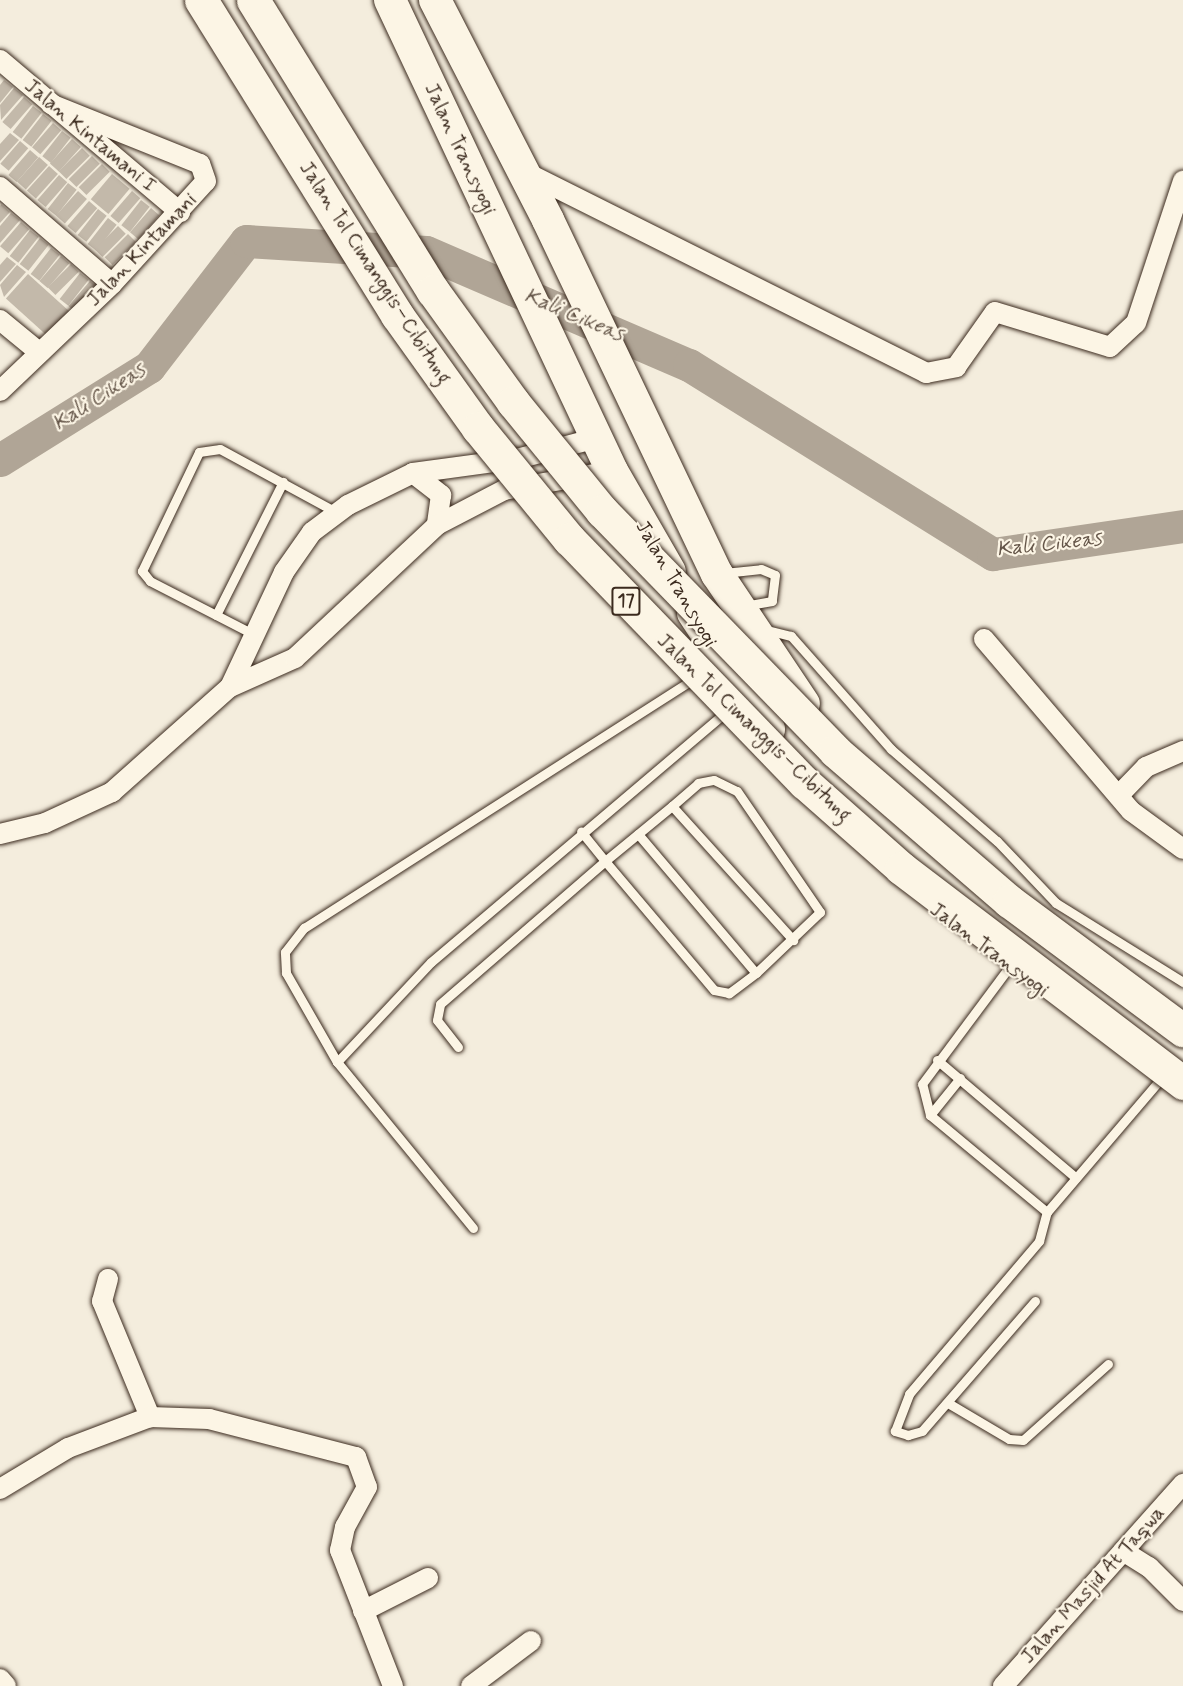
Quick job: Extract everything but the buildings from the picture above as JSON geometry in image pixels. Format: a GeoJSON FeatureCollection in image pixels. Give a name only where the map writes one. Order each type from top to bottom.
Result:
{"type":"FeatureCollection","features":[{"type":"Feature","properties":{"kind":"highway","name":"Jalan Tol Cimanggis–Cibitung"},"geometry":{"type":"LineString","coordinates":[[201,0],[397,315],[478,428],[569,539],[806,783],[982,935],[1177,1080]]}},
{"type":"Feature","properties":{"kind":"highway","name":"Jalan Tol Cimanggis–Cibitung"},"geometry":{"type":"LineString","coordinates":[[253,0],[433,291],[513,402],[602,511],[844,759],[1009,901],[1183,1030]]}},
{"type":"Feature","properties":{"kind":"highway","name":"Jalan Transyogi"},"geometry":{"type":"LineString","coordinates":[[390,0],[612,471],[720,661],[744,697],[846,826],[931,908],[1010,966],[1177,1080]]}},
{"type":"Feature","properties":{"kind":"highway","name":"Jalan Transyogi"},"geometry":{"type":"LineString","coordinates":[[435,0],[548,220],[637,402],[717,574],[744,620],[826,735],[920,846],[965,885],[1183,1024]]}},
{"type":"Feature","properties":{"kind":"street","name":"Jalan Kintamani I"},"geometry":{"type":"LineString","coordinates":[[0,60],[180,212]]}},
{"type":"Feature","properties":{"kind":"street","name":"Jalan Kintamani"},"geometry":{"type":"LineString","coordinates":[[0,391],[112,284],[206,181],[200,164],[51,104]]}},
{"type":"Feature","properties":{"kind":"street"},"geometry":{"type":"LineString","coordinates":[[522,170],[818,315],[926,373],[956,367],[995,312],[1110,347],[1136,323],[1183,181]]}},
{"type":"Feature","properties":{"kind":"street"},"geometry":{"type":"LineString","coordinates":[[0,187],[112,284]]}},
{"type":"Feature","properties":{"kind":"street"},"geometry":{"type":"LineString","coordinates":[[0,320],[39,352]]}},
{"type":"Feature","properties":{"kind":"street"},"geometry":{"type":"LineString","coordinates":[[230,687],[254,634],[307,540],[338,513],[413,473],[517,459],[591,427]]}},
{"type":"Feature","properties":{"kind":"street"},"geometry":{"type":"LineString","coordinates":[[0,834],[45,823],[112,792],[230,687],[295,658],[437,525],[504,490],[612,471]]}},
{"type":"Feature","properties":{"kind":"street"},"geometry":{"type":"LineString","coordinates":[[413,473],[441,495],[437,525]]}},
{"type":"Feature","properties":{"kind":"street"},"geometry":{"type":"LineString","coordinates":[[984,639],[1148,827],[1183,849]]}},
{"type":"Feature","properties":{"kind":"street"},"geometry":{"type":"LineString","coordinates":[[1119,795],[1146,767],[1183,751]]}},
{"type":"Feature","properties":{"kind":"street"},"geometry":{"type":"LineString","coordinates":[[108,1279],[102,1301],[150,1417]]}},
{"type":"Feature","properties":{"kind":"street"},"geometry":{"type":"LineString","coordinates":[[0,1489],[68,1448],[150,1417],[209,1419],[356,1457],[367,1487],[345,1527],[340,1550],[393,1686]]}},
{"type":"Feature","properties":{"kind":"street","name":"Jalan Masjid At Taqwa"},"geometry":{"type":"LineString","coordinates":[[1004,1686],[1183,1484]]}},
{"type":"Feature","properties":{"kind":"street"},"geometry":{"type":"LineString","coordinates":[[1124,1551],[1149,1567],[1183,1601]]}},
{"type":"Feature","properties":{"kind":"street"},"geometry":{"type":"LineString","coordinates":[[363,1611],[428,1578]]}},
{"type":"Feature","properties":{"kind":"street"},"geometry":{"type":"LineString","coordinates":[[471,1686],[531,1641]]}},
{"type":"Feature","properties":{"kind":"street"},"geometry":{"type":"LineString","coordinates":[[0,1679],[6,1686]]}},
{"type":"Feature","properties":{"kind":"lane"},"geometry":{"type":"LineString","coordinates":[[254,634],[150,581],[142,571],[199,452],[220,449],[338,513]]}},
{"type":"Feature","properties":{"kind":"lane"},"geometry":{"type":"LineString","coordinates":[[216,615],[283,482]]}},
{"type":"Feature","properties":{"kind":"lane"},"geometry":{"type":"LineString","coordinates":[[717,574],[761,569],[775,576],[772,601],[744,620]]}},
{"type":"Feature","properties":{"kind":"lane"},"geometry":{"type":"LineString","coordinates":[[744,620],[779,630],[790,636],[891,748],[998,841],[1056,903],[1183,982]]}},
{"type":"Feature","properties":{"kind":"lane"},"geometry":{"type":"LineString","coordinates":[[473,1228],[337,1062],[285,973],[285,952],[292,939],[720,661]]}},
{"type":"Feature","properties":{"kind":"lane"},"geometry":{"type":"LineString","coordinates":[[337,1062],[431,962],[581,831],[744,697]]}},
{"type":"Feature","properties":{"kind":"lane"},"geometry":{"type":"LineString","coordinates":[[458,1047],[437,1020],[440,1004],[605,861],[672,806],[709,780],[737,791],[819,904],[820,912],[756,973],[729,993],[714,990],[605,861],[581,831]]}},
{"type":"Feature","properties":{"kind":"lane"},"geometry":{"type":"LineString","coordinates":[[672,806],[793,940]]}},
{"type":"Feature","properties":{"kind":"lane"},"geometry":{"type":"LineString","coordinates":[[638,834],[756,973]]}},
{"type":"Feature","properties":{"kind":"lane"},"geometry":{"type":"LineString","coordinates":[[1010,966],[937,1060],[922,1083],[930,1115],[1047,1212]]}},
{"type":"Feature","properties":{"kind":"lane"},"geometry":{"type":"LineString","coordinates":[[937,1060],[1076,1178]]}},
{"type":"Feature","properties":{"kind":"lane"},"geometry":{"type":"LineString","coordinates":[[930,1115],[960,1078]]}},
{"type":"Feature","properties":{"kind":"lane"},"geometry":{"type":"LineString","coordinates":[[1035,1301],[922,1431],[908,1435],[895,1431],[909,1394],[1039,1241],[1047,1212],[1076,1178],[1177,1080]]}},
{"type":"Feature","properties":{"kind":"lane"},"geometry":{"type":"LineString","coordinates":[[948,1403],[1009,1439],[1023,1440],[1108,1364]]}},
{"type":"Feature","properties":{"kind":"waterway","name":"Kali Cikeas"},"geometry":{"type":"LineString","coordinates":[[0,460],[149,367],[246,241],[426,252],[689,365],[993,554],[1183,526]]}}]}
